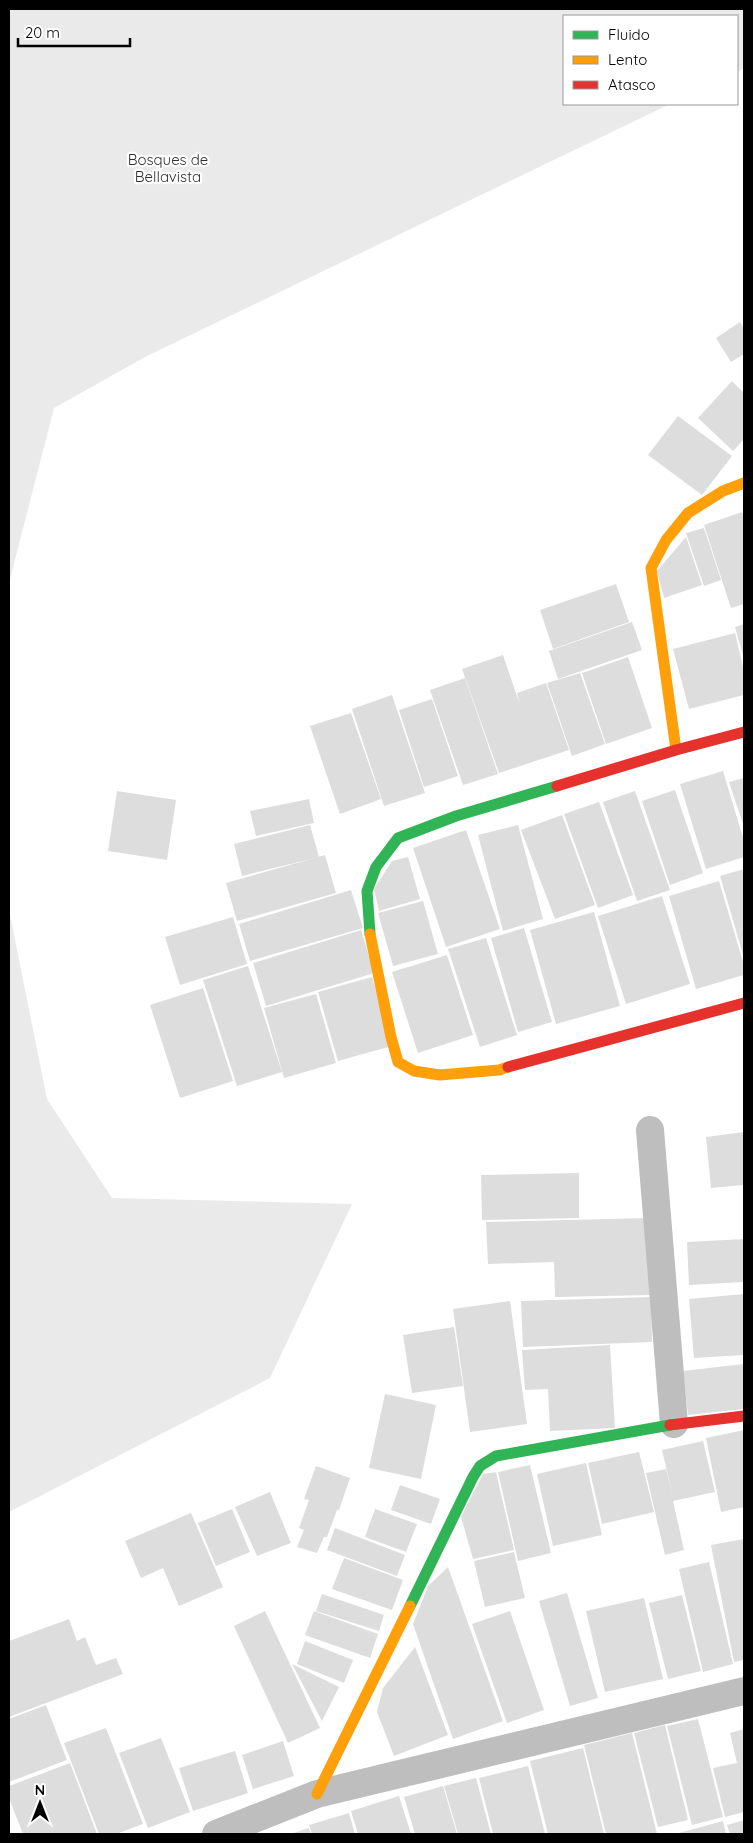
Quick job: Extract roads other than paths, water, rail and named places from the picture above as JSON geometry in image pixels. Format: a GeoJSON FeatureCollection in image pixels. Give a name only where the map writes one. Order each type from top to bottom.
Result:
{"type":"FeatureCollection","features":[{"type":"Feature","properties":{"kind":"street"},"geometry":{"type":"LineString","coordinates":[[676,750],[651,568],[666,540],[688,514],[723,491],[744,483]]}},
{"type":"Feature","properties":{"kind":"street"},"geometry":{"type":"LineString","coordinates":[[744,732],[676,750],[456,816],[398,838],[376,867],[367,891],[369,928],[398,1062],[414,1071],[440,1074],[499,1070],[744,1003]]}},
{"type":"Feature","properties":{"kind":"street"},"geometry":{"type":"LineString","coordinates":[[650,1130],[674,1424]]}},
{"type":"Feature","properties":{"kind":"street"},"geometry":{"type":"LineString","coordinates":[[317,1794],[480,1466],[496,1456],[674,1424],[744,1416]]}},
{"type":"Feature","properties":{"kind":"street"},"geometry":{"type":"LineString","coordinates":[[216,1834],[317,1794],[744,1691]]}},
{"type":"Feature","properties":{"kind":"park label","name":"Bosques de Bellavista"},"geometry":{"type":"Point","coordinates":[168,168]}}]}
